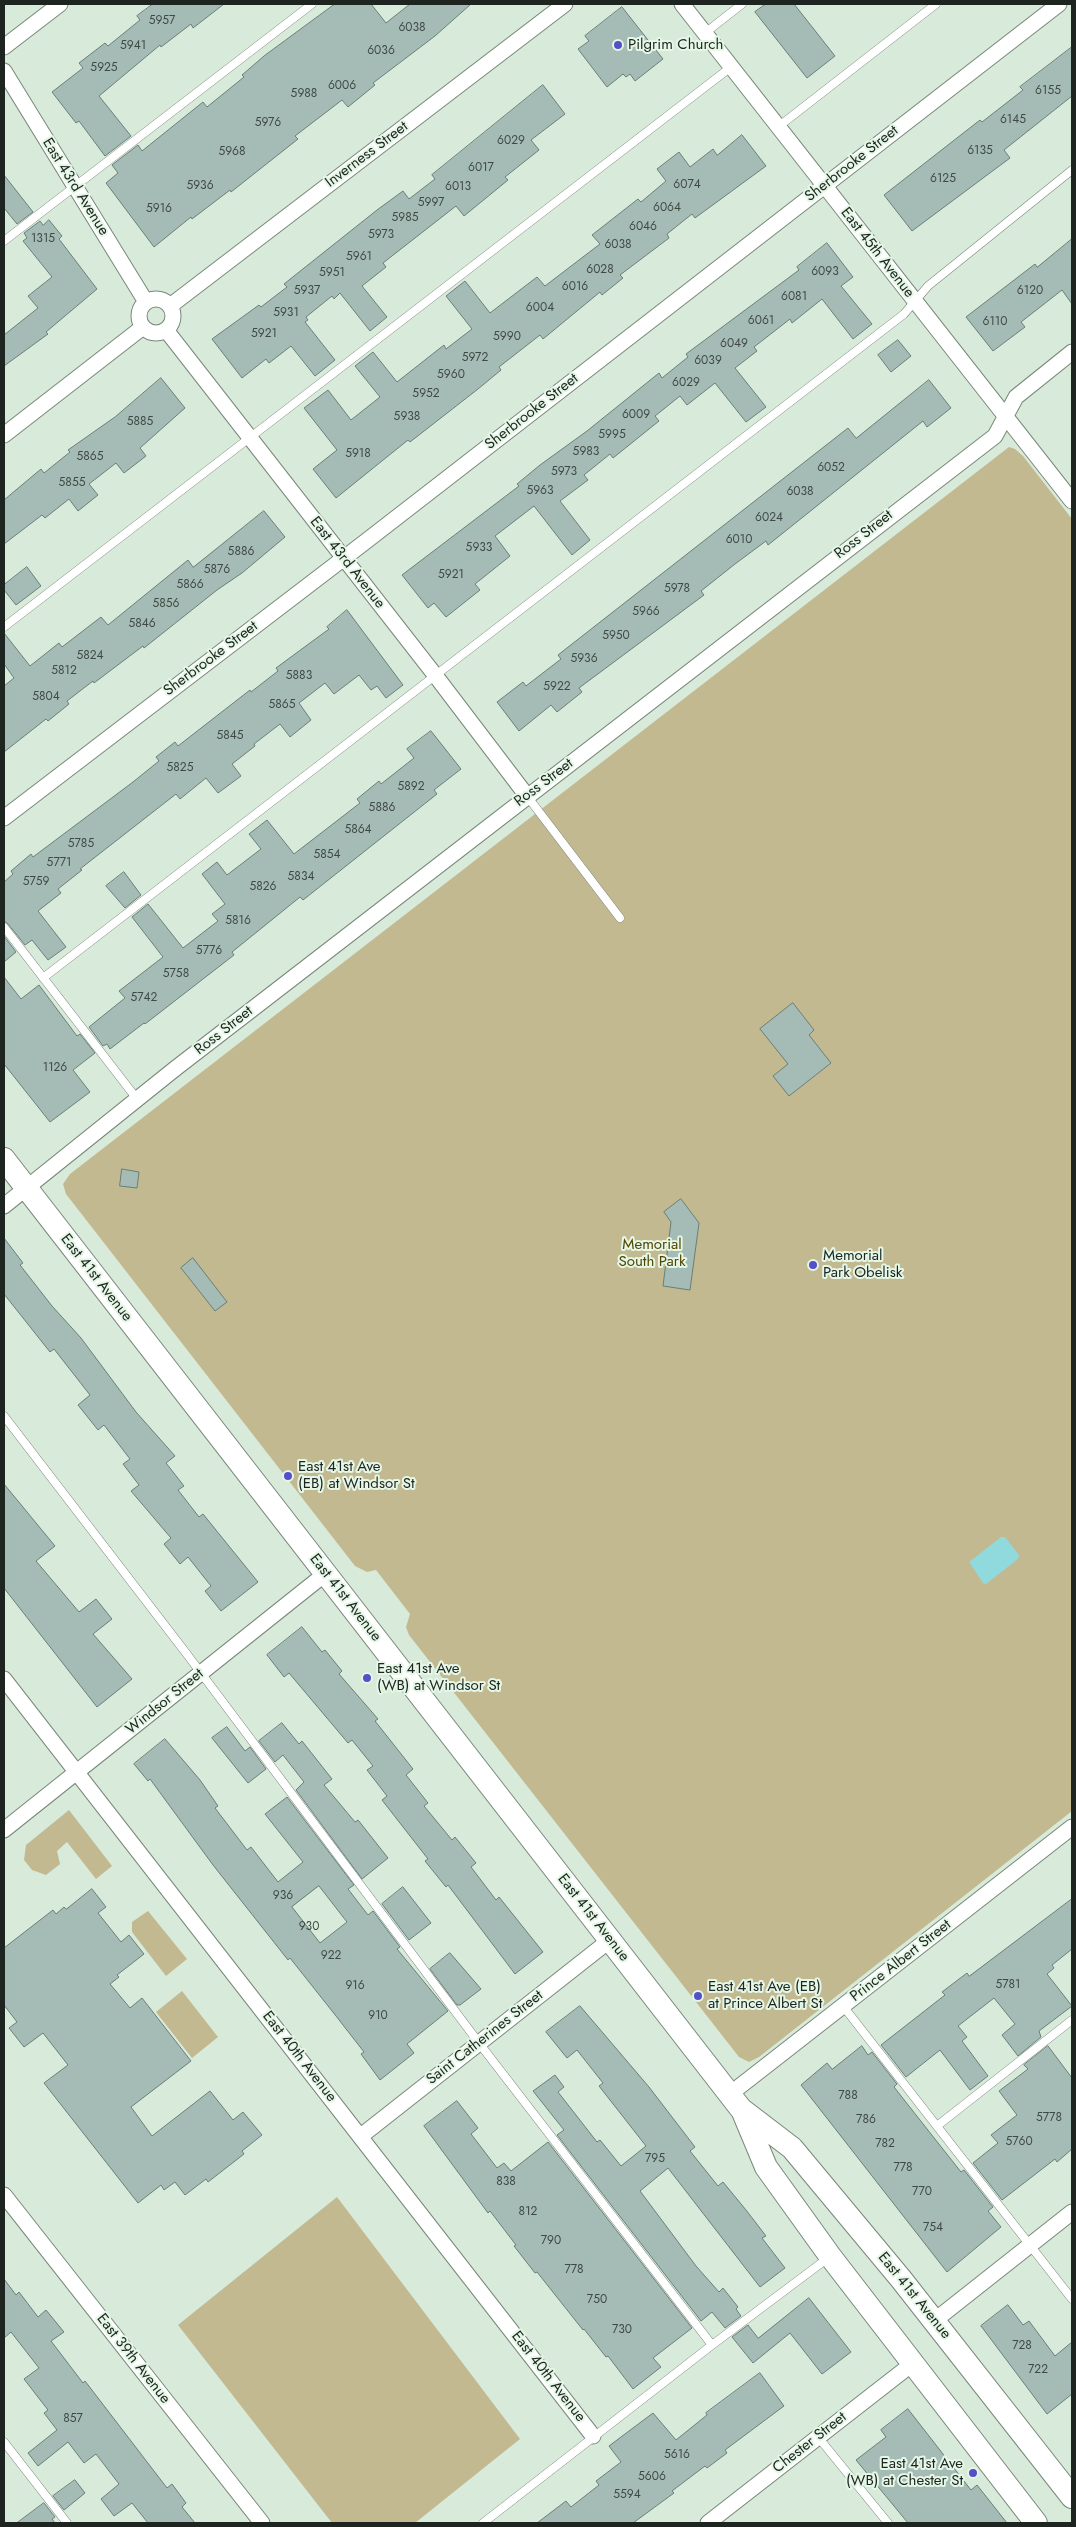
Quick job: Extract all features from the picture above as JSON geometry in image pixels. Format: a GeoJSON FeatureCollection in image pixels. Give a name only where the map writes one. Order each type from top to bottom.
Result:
{"type":"FeatureCollection","features":[{"type":"Feature","properties":{"kind":"main road","name":"East 41st Avenue"},"geometry":{"type":"LineString","coordinates":[[4,1159],[736,2102],[792,2148],[934,2321],[1072,2498]]}},
{"type":"Feature","properties":{"kind":"main road","name":"East 41st Avenue"},"geometry":{"type":"LineString","coordinates":[[736,2102],[766,2167],[830,2256],[1036,2523]]}},
{"type":"Feature","properties":{"kind":"street"},"geometry":{"type":"LineString","coordinates":[[4,47],[60,4]]}},
{"type":"Feature","properties":{"kind":"street","name":"Inverness Street"},"geometry":{"type":"LineString","coordinates":[[170,306],[565,4]]}},
{"type":"Feature","properties":{"kind":"street","name":"East 45th Avenue"},"geometry":{"type":"LineString","coordinates":[[682,4],[1072,501]]}},
{"type":"Feature","properties":{"kind":"street","name":"Sherbrooke Street"},"geometry":{"type":"LineString","coordinates":[[4,818],[1059,4]]}},
{"type":"Feature","properties":{"kind":"street","name":"East 43rd Avenue"},"geometry":{"type":"LineString","coordinates":[[4,71],[146,302]]}},
{"type":"Feature","properties":{"kind":"street"},"geometry":{"type":"LineString","coordinates":[[159,299],[170,306],[173,319],[166,330],[154,333],[143,327],[139,314],[146,302],[159,299]]}},
{"type":"Feature","properties":{"kind":"street"},"geometry":{"type":"LineString","coordinates":[[4,435],[143,327]]}},
{"type":"Feature","properties":{"kind":"street","name":"East 43rd Avenue"},"geometry":{"type":"LineString","coordinates":[[166,330],[436,675],[527,796]]}},
{"type":"Feature","properties":{"kind":"street","name":"Ross Street"},"geometry":{"type":"LineString","coordinates":[[4,1206],[137,1099],[995,436],[1016,397],[1072,352]]}},
{"type":"Feature","properties":{"kind":"street","name":"Windsor Street"},"geometry":{"type":"LineString","coordinates":[[4,1830],[326,1574]]}},
{"type":"Feature","properties":{"kind":"street","name":"East 40th Avenue"},"geometry":{"type":"LineString","coordinates":[[4,1679],[594,2436]]}},
{"type":"Feature","properties":{"kind":"street","name":"Prince Albert Street"},"geometry":{"type":"LineString","coordinates":[[736,2102],[843,2006],[1072,1828]]}},
{"type":"Feature","properties":{"kind":"street","name":"Saint Catherines Street"},"geometry":{"type":"LineString","coordinates":[[361,2136],[610,1940]]}},
{"type":"Feature","properties":{"kind":"street","name":"East 39th Avenue"},"geometry":{"type":"LineString","coordinates":[[4,2195],[262,2523]]}},
{"type":"Feature","properties":{"kind":"street"},"geometry":{"type":"LineString","coordinates":[[934,2321],[1072,2212]]}},
{"type":"Feature","properties":{"kind":"street","name":"Chester Street"},"geometry":{"type":"LineString","coordinates":[[708,2523],[912,2364]]}},
{"type":"Feature","properties":{"kind":"lane"},"geometry":{"type":"LineString","coordinates":[[4,241],[312,4]]}},
{"type":"Feature","properties":{"kind":"lane"},"geometry":{"type":"LineString","coordinates":[[705,33],[742,4]]}},
{"type":"Feature","properties":{"kind":"lane"},"geometry":{"type":"LineString","coordinates":[[778,126],[936,4]]}},
{"type":"Feature","properties":{"kind":"lane"},"geometry":{"type":"LineString","coordinates":[[4,627],[251,439],[731,67]]}},
{"type":"Feature","properties":{"kind":"lane"},"geometry":{"type":"LineString","coordinates":[[44,978],[904,314],[928,286],[1072,170]]}},
{"type":"Feature","properties":{"kind":"lane"},"geometry":{"type":"LineString","coordinates":[[527,796],[620,918]]}},
{"type":"Feature","properties":{"kind":"lane"},"geometry":{"type":"LineString","coordinates":[[4,927],[137,1099]]}},
{"type":"Feature","properties":{"kind":"lane"},"geometry":{"type":"LineString","coordinates":[[4,1416],[201,1673],[479,2043],[712,2345]]}},
{"type":"Feature","properties":{"kind":"lane"},"geometry":{"type":"LineString","coordinates":[[843,2006],[1072,2299]]}},
{"type":"Feature","properties":{"kind":"lane"},"geometry":{"type":"LineString","coordinates":[[937,2126],[1072,2020]]}},
{"type":"Feature","properties":{"kind":"lane"},"geometry":{"type":"LineString","coordinates":[[483,2523],[830,2256]]}},
{"type":"Feature","properties":{"kind":"lane"},"geometry":{"type":"LineString","coordinates":[[818,2437],[888,2523]]}},
{"type":"Feature","properties":{"kind":"lane"},"geometry":{"type":"LineString","coordinates":[[4,2442],[67,2523]]}},
{"type":"Feature","properties":{"kind":"green space","name":"Memorial South Park"},"geometry":{"type":"Polygon","coordinates":[[[1009,447],[1015,449],[1023,456],[1072,519],[1072,1811],[759,2057],[749,2062],[739,2057],[409,1635],[406,1627],[410,1614],[376,1570],[367,1572],[355,1566],[66,1194],[63,1184],[70,1174],[1009,447]]]}},
{"type":"Feature","properties":{"kind":"green space"},"geometry":{"type":"Polygon","coordinates":[[[69,1810],[112,1866],[96,1879],[67,1842],[57,1851],[60,1864],[46,1875],[32,1870],[24,1860],[26,1845],[69,1810]]]}},
{"type":"Feature","properties":{"kind":"green space"},"geometry":{"type":"Polygon","coordinates":[[[148,1911],[187,1959],[166,1976],[132,1932],[132,1922],[148,1911]]]}},
{"type":"Feature","properties":{"kind":"green space"},"geometry":{"type":"Polygon","coordinates":[[[182,1991],[218,2037],[192,2058],[156,2012],[182,1991]]]}},
{"type":"Feature","properties":{"kind":"green space"},"geometry":{"type":"Polygon","coordinates":[[[337,2197],[520,2439],[415,2523],[332,2523],[178,2325],[337,2197]]]}},
{"type":"Feature","properties":{"kind":"water"},"geometry":{"type":"Polygon","coordinates":[[[1001,1537],[1005,1537],[1019,1555],[1018,1559],[986,1584],[983,1583],[969,1562],[1001,1537]]]}},
{"type":"Feature","properties":{"kind":"building"},"geometry":{"type":"Polygon","coordinates":[[[153,4],[224,4],[193,28],[191,24],[161,47],[160,45],[99,96],[131,136],[105,156],[79,121],[76,123],[52,92],[83,68],[79,63],[105,43],[108,46],[140,20],[137,16],[153,4]]]}},
{"type":"Feature","properties":{"kind":"building"},"geometry":{"type":"Polygon","coordinates":[[[335,4],[371,4],[386,23],[410,4],[471,4],[435,36],[373,83],[375,85],[348,107],[342,100],[295,136],[298,139],[231,192],[230,190],[192,219],[191,217],[154,247],[106,183],[118,173],[112,165],[138,145],[142,151],[203,102],[207,107],[244,77],[242,75],[264,56],[335,4]]]}},
{"type":"Feature","properties":{"kind":"building"},"geometry":{"type":"Polygon","coordinates":[[[766,4],[794,4],[835,56],[807,78],[755,12],[766,4]]]}},
{"type":"Feature","properties":{"kind":"building","name":"Pilgrim Church"},"geometry":{"type":"Polygon","coordinates":[[[622,7],[663,59],[635,81],[630,74],[626,77],[623,74],[607,87],[578,49],[589,41],[585,36],[622,7]]]}},
{"type":"Feature","properties":{"kind":"building"},"geometry":{"type":"Polygon","coordinates":[[[1072,47],[1072,96],[1004,150],[1010,158],[912,231],[884,195],[980,120],[982,122],[1023,90],[1020,87],[1072,47]]]}},
{"type":"Feature","properties":{"kind":"building"},"geometry":{"type":"Polygon","coordinates":[[[543,85],[565,114],[531,140],[539,150],[505,177],[508,180],[464,216],[456,206],[383,263],[386,267],[362,286],[387,317],[370,331],[340,293],[334,299],[332,296],[306,317],[308,320],[305,322],[335,360],[315,376],[291,346],[269,363],[266,359],[242,378],[212,339],[259,305],[261,307],[287,287],[284,284],[403,191],[409,199],[435,179],[432,175],[543,85]]]}},
{"type":"Feature","properties":{"kind":"building"},"geometry":{"type":"Polygon","coordinates":[[[742,135],[766,166],[695,218],[692,214],[667,234],[669,238],[620,275],[623,278],[602,295],[600,292],[543,339],[540,335],[499,367],[501,370],[478,389],[410,442],[408,440],[336,498],[313,469],[337,450],[304,408],[328,390],[351,420],[380,397],[355,366],[373,352],[397,382],[444,345],[446,349],[472,329],[446,296],[465,281],[490,313],[537,277],[545,286],[600,244],[592,235],[638,199],[641,202],[666,181],[657,169],[679,152],[690,167],[713,149],[717,155],[742,135]]]}},
{"type":"Feature","properties":{"kind":"building"},"geometry":{"type":"Polygon","coordinates":[[[4,175],[33,212],[17,224],[4,208],[4,175]]]}},
{"type":"Feature","properties":{"kind":"building"},"geometry":{"type":"Polygon","coordinates":[[[49,220],[62,236],[59,239],[97,289],[46,332],[48,334],[4,366],[4,335],[38,308],[28,296],[52,277],[23,241],[27,238],[24,233],[40,221],[43,225],[49,220]]]}},
{"type":"Feature","properties":{"kind":"building"},"geometry":{"type":"Polygon","coordinates":[[[1072,239],[1072,304],[1062,290],[1021,322],[1025,327],[993,351],[966,317],[1035,264],[1037,267],[1072,239]]]}},
{"type":"Feature","properties":{"kind":"building"},"geometry":{"type":"Polygon","coordinates":[[[827,243],[853,277],[841,286],[872,324],[853,339],[822,299],[792,323],[790,319],[754,347],[757,351],[735,368],[766,407],[746,422],[715,383],[687,405],[680,396],[655,416],[659,421],[613,458],[610,454],[584,475],[588,480],[560,501],[590,540],[572,555],[534,506],[495,536],[510,556],[475,584],[480,590],[446,617],[434,603],[428,608],[402,575],[519,486],[517,484],[540,465],[587,431],[659,373],[662,378],[688,357],[686,354],[799,270],[797,267],[827,243]]]}},
{"type":"Feature","properties":{"kind":"building"},"geometry":{"type":"Polygon","coordinates":[[[898,340],[911,356],[891,372],[878,355],[898,340]]]}},
{"type":"Feature","properties":{"kind":"building"},"geometry":{"type":"Polygon","coordinates":[[[161,378],[185,408],[140,448],[146,456],[124,473],[116,463],[89,484],[98,495],[78,511],[69,499],[45,518],[42,515],[4,544],[4,500],[41,469],[44,473],[70,452],[68,450],[115,417],[161,378]]]}},
{"type":"Feature","properties":{"kind":"building"},"geometry":{"type":"Polygon","coordinates":[[[929,380],[951,408],[927,427],[923,421],[768,545],[766,541],[735,564],[701,591],[704,595],[579,688],[582,692],[557,712],[551,705],[519,731],[497,702],[523,682],[526,686],[561,659],[558,655],[848,428],[856,438],[929,380]]]}},
{"type":"Feature","properties":{"kind":"building"},"geometry":{"type":"Polygon","coordinates":[[[264,511],[285,537],[242,573],[217,590],[144,648],[143,646],[94,683],[93,681],[67,701],[69,704],[48,721],[46,719],[4,752],[4,686],[14,678],[4,664],[4,633],[30,666],[59,643],[62,647],[101,617],[108,625],[188,560],[193,567],[264,511]]]}},
{"type":"Feature","properties":{"kind":"building"},"geometry":{"type":"Polygon","coordinates":[[[27,567],[41,586],[16,605],[4,590],[4,585],[27,567]]]}},
{"type":"Feature","properties":{"kind":"building"},"geometry":{"type":"Polygon","coordinates":[[[347,610],[403,685],[386,698],[377,686],[371,690],[359,675],[334,694],[325,683],[299,703],[311,720],[290,737],[280,724],[232,764],[241,776],[218,793],[206,778],[180,799],[176,794],[80,869],[82,870],[58,889],[61,893],[38,911],[66,947],[48,960],[32,940],[25,945],[4,921],[4,882],[13,874],[11,871],[31,854],[33,857],[133,782],[159,761],[156,757],[175,742],[178,746],[250,690],[251,692],[278,671],[276,668],[329,629],[327,627],[347,610]]]}},
{"type":"Feature","properties":{"kind":"building"},"geometry":{"type":"Polygon","coordinates":[[[431,731],[461,769],[434,790],[437,794],[303,900],[300,897],[232,952],[234,955],[145,1024],[110,1049],[107,1044],[103,1046],[89,1027],[125,998],[119,991],[163,957],[132,917],[148,904],[183,948],[218,921],[212,914],[225,904],[202,874],[217,862],[227,875],[261,849],[249,834],[267,820],[294,854],[360,803],[357,799],[379,781],[381,784],[414,758],[407,749],[431,731]]]}},
{"type":"Feature","properties":{"kind":"building"},"geometry":{"type":"Polygon","coordinates":[[[124,872],[141,895],[125,908],[106,886],[124,872]]]}},
{"type":"Feature","properties":{"kind":"building"},"geometry":{"type":"Polygon","coordinates":[[[4,936],[16,952],[4,962],[4,936]]]}},
{"type":"Feature","properties":{"kind":"building"},"geometry":{"type":"Polygon","coordinates":[[[4,977],[21,999],[39,985],[77,1036],[80,1034],[95,1053],[73,1070],[90,1092],[50,1122],[4,1064],[4,977]]]}},
{"type":"Feature","properties":{"kind":"building"},"geometry":{"type":"Polygon","coordinates":[[[793,1003],[814,1030],[809,1035],[831,1063],[789,1096],[773,1076],[788,1064],[760,1029],[793,1003]]]}},
{"type":"Feature","properties":{"kind":"building"},"geometry":{"type":"Polygon","coordinates":[[[122,1169],[139,1172],[137,1188],[120,1186],[122,1169]]]}},
{"type":"Feature","properties":{"kind":"building"},"geometry":{"type":"Polygon","coordinates":[[[681,1199],[699,1223],[690,1290],[663,1286],[671,1222],[664,1212],[681,1199]]]}},
{"type":"Feature","properties":{"kind":"building"},"geometry":{"type":"Polygon","coordinates":[[[4,1238],[23,1263],[20,1265],[52,1306],[81,1338],[136,1412],[175,1456],[166,1463],[184,1486],[178,1490],[199,1517],[203,1514],[258,1582],[221,1611],[205,1591],[211,1586],[188,1557],[180,1564],[164,1544],[171,1538],[131,1491],[139,1485],[123,1464],[130,1459],[104,1425],[98,1430],[78,1405],[90,1395],[54,1349],[50,1352],[4,1294],[4,1238]]]}},
{"type":"Feature","properties":{"kind":"building"},"geometry":{"type":"Polygon","coordinates":[[[193,1258],[227,1302],[215,1311],[181,1268],[193,1258]]]}},
{"type":"Feature","properties":{"kind":"building"},"geometry":{"type":"Polygon","coordinates":[[[4,1484],[55,1546],[36,1561],[79,1612],[96,1599],[112,1619],[93,1634],[132,1679],[97,1707],[4,1588],[4,1484]]]}},
{"type":"Feature","properties":{"kind":"building"},"geometry":{"type":"Polygon","coordinates":[[[302,1627],[322,1652],[325,1650],[342,1671],[339,1674],[378,1719],[375,1721],[413,1769],[406,1775],[428,1803],[424,1806],[452,1840],[455,1837],[476,1863],[471,1867],[496,1900],[499,1897],[543,1952],[515,1974],[448,1885],[446,1887],[425,1861],[428,1859],[382,1800],[387,1796],[367,1770],[373,1766],[352,1740],[348,1743],[289,1673],[284,1677],[267,1655],[302,1627]]]}},
{"type":"Feature","properties":{"kind":"building"},"geometry":{"type":"Polygon","coordinates":[[[282,1723],[299,1744],[302,1741],[332,1779],[324,1785],[355,1822],[358,1820],[388,1858],[362,1879],[296,1790],[304,1782],[283,1755],[275,1762],[259,1741],[282,1723]]]}},
{"type":"Feature","properties":{"kind":"building"},"geometry":{"type":"Polygon","coordinates":[[[227,1727],[245,1751],[250,1747],[266,1769],[248,1783],[212,1738],[227,1727]]]}},
{"type":"Feature","properties":{"kind":"building"},"geometry":{"type":"Polygon","coordinates":[[[165,1739],[200,1780],[218,1806],[215,1808],[247,1850],[251,1847],[278,1882],[303,1862],[265,1814],[287,1797],[354,1885],[348,1889],[368,1915],[373,1911],[400,1947],[397,1949],[448,2011],[407,2044],[414,2053],[380,2080],[361,2054],[364,2052],[336,2016],[290,1958],[288,1960],[213,1865],[150,1779],[148,1781],[134,1764],[165,1739]],[[319,1886],[292,1907],[320,1943],[347,1922],[319,1886]]]}},
{"type":"Feature","properties":{"kind":"building"},"geometry":{"type":"Polygon","coordinates":[[[403,1887],[431,1923],[409,1940],[382,1904],[403,1887]]]}},
{"type":"Feature","properties":{"kind":"building"},"geometry":{"type":"Polygon","coordinates":[[[92,1889],[106,1907],[98,1913],[121,1942],[129,1935],[144,1954],[117,1975],[119,1977],[110,1984],[130,2008],[142,1998],[191,2061],[131,2107],[152,2136],[210,2091],[233,2120],[243,2112],[262,2135],[242,2151],[244,2154],[208,2182],[206,2179],[185,2195],[175,2182],[164,2190],[161,2185],[138,2203],[44,2083],[68,2065],[43,2033],[24,2047],[9,2028],[17,2022],[4,2005],[4,1948],[53,1910],[56,1914],[64,1907],[66,1909],[92,1889]]]}},
{"type":"Feature","properties":{"kind":"building"},"geometry":{"type":"Polygon","coordinates":[[[1072,1899],[1072,1949],[1052,1965],[1054,1968],[1047,1974],[1072,2006],[1039,2031],[1041,2037],[1018,2056],[1002,2035],[1015,2024],[994,1998],[958,2026],[967,2037],[962,2041],[988,2076],[970,2090],[940,2050],[906,2077],[881,2045],[945,1995],[942,1992],[967,1973],[969,1976],[1072,1899]]]}},
{"type":"Feature","properties":{"kind":"building"},"geometry":{"type":"Polygon","coordinates":[[[450,1953],[481,1989],[460,2005],[457,2005],[430,1969],[450,1953]]]}},
{"type":"Feature","properties":{"kind":"building"},"geometry":{"type":"Polygon","coordinates":[[[580,2006],[649,2087],[695,2147],[690,2151],[718,2186],[723,2182],[746,2210],[766,2236],[762,2238],[785,2268],[760,2287],[668,2168],[640,2191],[696,2266],[719,2292],[723,2288],[738,2307],[736,2309],[741,2316],[725,2328],[712,2312],[701,2321],[557,2135],[564,2130],[533,2091],[555,2075],[564,2087],[558,2092],[597,2142],[600,2140],[621,2166],[646,2146],[599,2086],[603,2083],[577,2050],[567,2058],[546,2032],[580,2006]]]}},
{"type":"Feature","properties":{"kind":"building"},"geometry":{"type":"Polygon","coordinates":[[[862,2046],[868,2055],[872,2052],[897,2084],[894,2087],[961,2172],[964,2170],[993,2207],[988,2211],[1001,2227],[947,2272],[801,2085],[827,2063],[832,2069],[862,2046]]]}},
{"type":"Feature","properties":{"kind":"building"},"geometry":{"type":"Polygon","coordinates":[[[1048,2046],[1072,2078],[1072,2149],[1057,2162],[1055,2159],[1002,2200],[973,2163],[998,2143],[991,2135],[1017,2115],[999,2091],[1028,2069],[1024,2065],[1048,2046]]]}},
{"type":"Feature","properties":{"kind":"building"},"geometry":{"type":"Polygon","coordinates":[[[457,2101],[478,2128],[471,2134],[497,2168],[504,2163],[511,2171],[548,2142],[692,2328],[653,2358],[661,2367],[633,2389],[608,2356],[606,2357],[583,2330],[537,2272],[535,2273],[514,2246],[516,2245],[490,2211],[488,2213],[424,2126],[457,2101]]]}},
{"type":"Feature","properties":{"kind":"building"},"geometry":{"type":"Polygon","coordinates":[[[4,2279],[16,2295],[19,2292],[38,2317],[46,2310],[64,2332],[51,2341],[83,2383],[85,2381],[167,2488],[172,2484],[186,2503],[182,2507],[195,2523],[148,2523],[132,2503],[114,2516],[101,2499],[119,2484],[96,2454],[84,2463],[68,2442],[38,2466],[28,2453],[57,2430],[44,2413],[48,2410],[24,2379],[39,2368],[11,2332],[4,2338],[4,2279]]]}},
{"type":"Feature","properties":{"kind":"building"},"geometry":{"type":"Polygon","coordinates":[[[809,2298],[851,2352],[822,2374],[790,2333],[753,2363],[732,2337],[748,2325],[758,2338],[809,2298]]]}},
{"type":"Feature","properties":{"kind":"building"},"geometry":{"type":"Polygon","coordinates":[[[1008,2305],[1023,2325],[1029,2321],[1055,2356],[1072,2342],[1072,2394],[1047,2414],[981,2326],[1008,2305]]]}},
{"type":"Feature","properties":{"kind":"building"},"geometry":{"type":"Polygon","coordinates":[[[760,2373],[784,2406],[725,2450],[727,2453],[707,2468],[705,2466],[672,2491],[674,2493],[633,2523],[537,2523],[566,2501],[571,2507],[599,2485],[596,2481],[621,2462],[609,2446],[653,2413],[676,2440],[707,2415],[706,2413],[760,2373]]]}},
{"type":"Feature","properties":{"kind":"building"},"geometry":{"type":"Polygon","coordinates":[[[908,2409],[971,2490],[977,2485],[1007,2523],[908,2523],[856,2460],[886,2437],[881,2430],[908,2409]]]}},
{"type":"Feature","properties":{"kind":"building"},"geometry":{"type":"Polygon","coordinates":[[[75,2480],[85,2493],[64,2510],[53,2496],[75,2480]]]}},
{"type":"Feature","properties":{"kind":"building"},"geometry":{"type":"Polygon","coordinates":[[[44,2503],[55,2517],[52,2519],[55,2523],[17,2523],[44,2503]]]}},
{"type":"Feature","properties":{"kind":"place","name":"Pilgrim Church"},"geometry":{"type":"Point","coordinates":[618,45]}},
{"type":"Feature","properties":{"kind":"place","name":"Memorial Park Obelisk"},"geometry":{"type":"Point","coordinates":[813,1265]}},
{"type":"Feature","properties":{"kind":"place","name":"East 41st Ave (EB) at Windsor St"},"geometry":{"type":"Point","coordinates":[288,1476]}},
{"type":"Feature","properties":{"kind":"place","name":"East 41st Ave (WB) at Windsor St"},"geometry":{"type":"Point","coordinates":[367,1678]}},
{"type":"Feature","properties":{"kind":"place","name":"East 41st Ave (EB) at Prince Albert St"},"geometry":{"type":"Point","coordinates":[698,1996]}},
{"type":"Feature","properties":{"kind":"place","name":"East 41st Ave (WB) at Chester St"},"geometry":{"type":"Point","coordinates":[973,2473]}}]}
